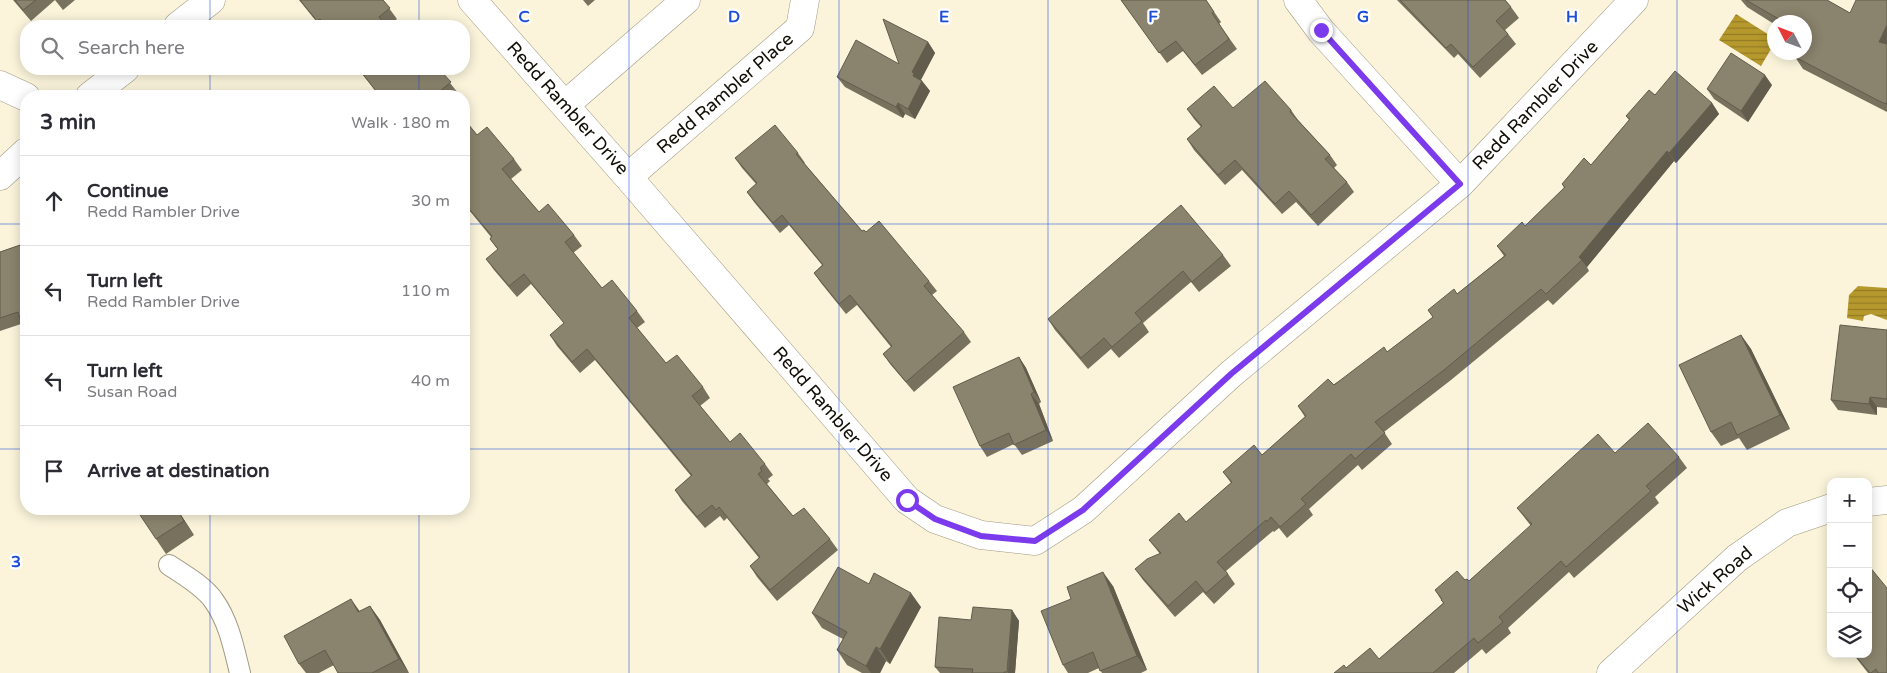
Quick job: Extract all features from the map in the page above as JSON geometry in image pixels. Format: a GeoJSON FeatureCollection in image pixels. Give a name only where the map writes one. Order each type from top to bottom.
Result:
{"type":"FeatureCollection","features":[{"type":"Feature","properties":{"kind":"street"},"geometry":{"type":"LineString","coordinates":[[186,20],[211,0]]}},
{"type":"Feature","properties":{"kind":"street","name":"Redd Rambler Drive"},"geometry":{"type":"LineString","coordinates":[[472,0],[628,177],[907,500],[935,519],[981,536],[1035,541],[1083,510],[1231,374],[1460,184],[1634,0]]}},
{"type":"Feature","properties":{"kind":"street"},"geometry":{"type":"LineString","coordinates":[[565,105],[686,0]]}},
{"type":"Feature","properties":{"kind":"street","name":"Redd Rambler Place"},"geometry":{"type":"LineString","coordinates":[[628,177],[800,28],[805,0]]}},
{"type":"Feature","properties":{"kind":"street"},"geometry":{"type":"LineString","coordinates":[[1298,0],[1321,30],[1460,184]]}},
{"type":"Feature","properties":{"kind":"street"},"geometry":{"type":"LineString","coordinates":[[98,90],[117,75]]}},
{"type":"Feature","properties":{"kind":"street"},"geometry":{"type":"LineString","coordinates":[[0,85],[20,94]]}},
{"type":"Feature","properties":{"kind":"street"},"geometry":{"type":"LineString","coordinates":[[0,176],[20,158]]}},
{"type":"Feature","properties":{"kind":"street"},"geometry":{"type":"LineString","coordinates":[[1872,502],[1887,500]]}},
{"type":"Feature","properties":{"kind":"street","name":"Wick Road"},"geometry":{"type":"LineString","coordinates":[[1611,673],[1737,558],[1787,523],[1827,509]]}},
{"type":"Feature","properties":{"kind":"lane"},"geometry":{"type":"LineString","coordinates":[[169,565],[193,581],[214,600],[229,631],[240,673]]}},
{"type":"Feature","properties":{"kind":"shaded area"},"geometry":{"type":"Polygon","coordinates":[[[1736,14],[1767,34],[1767,56],[1761,66],[1719,40],[1736,14]]]}},
{"type":"Feature","properties":{"kind":"shaded area"},"geometry":{"type":"Polygon","coordinates":[[[1858,286],[1887,288],[1887,320],[1871,314],[1864,316],[1863,321],[1847,318],[1849,295],[1858,286]]]}},
{"type":"Feature","properties":{"kind":"building"},"geometry":{"type":"Polygon","coordinates":[[[15,0],[36,0],[23,10],[15,0]]]}},
{"type":"Feature","properties":{"kind":"building"},"geometry":{"type":"Polygon","coordinates":[[[300,0],[383,0],[390,8],[379,17],[381,20],[316,20],[300,0]]]}},
{"type":"Feature","properties":{"kind":"building"},"geometry":{"type":"Polygon","coordinates":[[[1121,0],[1206,0],[1229,39],[1195,65],[1176,41],[1159,53],[1121,0]]]}},
{"type":"Feature","properties":{"kind":"building"},"geometry":{"type":"Polygon","coordinates":[[[1400,0],[1505,0],[1511,7],[1496,21],[1508,34],[1473,67],[1451,44],[1446,48],[1400,0]]]}},
{"type":"Feature","properties":{"kind":"building"},"geometry":{"type":"Polygon","coordinates":[[[1746,0],[1827,0],[1850,13],[1856,0],[1887,0],[1887,25],[1879,42],[1887,44],[1887,104],[1801,60],[1812,60],[1812,15],[1772,15],[1746,0]]]}},
{"type":"Feature","properties":{"kind":"building"},"geometry":{"type":"Polygon","coordinates":[[[883,19],[928,42],[912,72],[914,73],[913,76],[922,81],[908,109],[898,103],[896,107],[837,77],[856,40],[899,64],[883,19]]]}},
{"type":"Feature","properties":{"kind":"building"},"geometry":{"type":"Polygon","coordinates":[[[1731,53],[1765,75],[1741,111],[1707,89],[1731,53]]]}},
{"type":"Feature","properties":{"kind":"building"},"geometry":{"type":"Polygon","coordinates":[[[1675,71],[1712,103],[1669,153],[1667,151],[1579,257],[1582,260],[1546,294],[1541,289],[1444,370],[1375,422],[1385,433],[1355,459],[1351,454],[1301,499],[1306,504],[1280,527],[1271,517],[1217,562],[1228,574],[1206,593],[1196,581],[1168,606],[1135,569],[1147,559],[1161,553],[1149,540],[1179,513],[1186,522],[1232,482],[1223,472],[1254,445],[1262,455],[1306,416],[1298,406],[1328,379],[1334,385],[1384,347],[1387,352],[1433,317],[1428,310],[1454,289],[1457,294],[1506,255],[1497,246],[1522,222],[1525,226],[1565,187],[1562,184],[1584,158],[1591,165],[1630,119],[1626,116],[1649,90],[1655,95],[1675,71]]]}},
{"type":"Feature","properties":{"kind":"building"},"geometry":{"type":"Polygon","coordinates":[[[364,75],[445,75],[451,82],[441,90],[375,90],[364,75]]]}},
{"type":"Feature","properties":{"kind":"building"},"geometry":{"type":"Polygon","coordinates":[[[1265,81],[1291,110],[1290,112],[1330,155],[1325,159],[1347,182],[1311,215],[1289,191],[1275,204],[1235,160],[1218,175],[1187,139],[1202,126],[1187,109],[1214,86],[1233,108],[1265,81]]]}},
{"type":"Feature","properties":{"kind":"building"},"geometry":{"type":"Polygon","coordinates":[[[775,125],[798,153],[796,154],[862,231],[866,232],[879,221],[929,281],[924,286],[964,332],[906,382],[883,354],[892,346],[850,295],[839,304],[814,273],[823,265],[782,215],[773,223],[747,192],[757,183],[735,158],[775,125]]]}},
{"type":"Feature","properties":{"kind":"building"},"geometry":{"type":"Polygon","coordinates":[[[470,126],[477,135],[487,127],[514,159],[502,169],[539,212],[548,204],[574,235],[565,242],[602,288],[612,280],[637,311],[629,318],[666,363],[677,355],[703,387],[692,396],[730,442],[740,433],[765,464],[760,468],[762,471],[758,474],[793,516],[804,508],[830,539],[770,590],[750,566],[760,557],[719,507],[716,510],[712,505],[697,517],[675,490],[692,475],[587,349],[572,362],[550,335],[564,323],[524,274],[509,286],[486,259],[498,249],[490,239],[492,236],[470,210],[470,126]]]}},
{"type":"Feature","properties":{"kind":"building"},"geometry":{"type":"Polygon","coordinates":[[[1181,205],[1223,255],[1192,282],[1183,271],[1135,313],[1142,321],[1112,347],[1104,338],[1081,358],[1048,319],[1181,205]]]}},
{"type":"Feature","properties":{"kind":"building"},"geometry":{"type":"Polygon","coordinates":[[[20,245],[20,319],[18,312],[0,318],[0,252],[20,245]]]}},
{"type":"Feature","properties":{"kind":"building"},"geometry":{"type":"Polygon","coordinates":[[[1840,325],[1887,330],[1887,399],[1870,397],[1869,404],[1831,400],[1840,325]]]}},
{"type":"Feature","properties":{"kind":"building"},"geometry":{"type":"Polygon","coordinates":[[[1741,335],[1780,415],[1737,435],[1731,422],[1711,432],[1679,365],[1741,335]]]}},
{"type":"Feature","properties":{"kind":"building"},"geometry":{"type":"Polygon","coordinates":[[[1019,357],[1034,392],[1031,394],[1046,430],[1014,445],[1009,433],[980,446],[953,387],[1019,357]]]}},
{"type":"Feature","properties":{"kind":"building"},"geometry":{"type":"Polygon","coordinates":[[[1648,423],[1679,457],[1646,486],[1651,491],[1566,567],[1561,561],[1499,617],[1503,622],[1478,643],[1474,638],[1433,673],[1334,673],[1344,665],[1346,668],[1370,648],[1379,659],[1444,603],[1435,590],[1457,571],[1465,580],[1469,581],[1532,524],[1517,508],[1598,434],[1615,453],[1648,423]]]}},
{"type":"Feature","properties":{"kind":"building"},"geometry":{"type":"Polygon","coordinates":[[[140,515],[180,515],[184,521],[156,539],[140,515]]]}},
{"type":"Feature","properties":{"kind":"building"},"geometry":{"type":"Polygon","coordinates":[[[838,567],[869,584],[874,573],[911,593],[880,649],[876,647],[866,666],[837,650],[847,632],[812,613],[838,567]]]}},
{"type":"Feature","properties":{"kind":"building"},"geometry":{"type":"Polygon","coordinates":[[[1872,570],[1887,588],[1887,673],[1878,673],[1876,669],[1870,673],[1857,658],[1872,658],[1872,570]]]}},
{"type":"Feature","properties":{"kind":"building"},"geometry":{"type":"Polygon","coordinates":[[[1103,572],[1137,656],[1100,671],[1093,652],[1063,665],[1041,611],[1071,599],[1067,587],[1103,572]]]}},
{"type":"Feature","properties":{"kind":"building"},"geometry":{"type":"Polygon","coordinates":[[[351,599],[358,612],[370,606],[399,659],[372,673],[338,673],[325,650],[299,664],[284,636],[351,599]]]}},
{"type":"Feature","properties":{"kind":"building"},"geometry":{"type":"Polygon","coordinates":[[[973,607],[1012,610],[1007,672],[972,673],[973,669],[935,667],[939,617],[971,620],[973,607]]]}},
{"type":"Feature","properties":{"kind":"route"},"geometry":{"type":"LineString","coordinates":[[907,500],[935,519],[981,536],[1035,541],[1083,510],[1231,374],[1460,184],[1321,30]]}}]}
